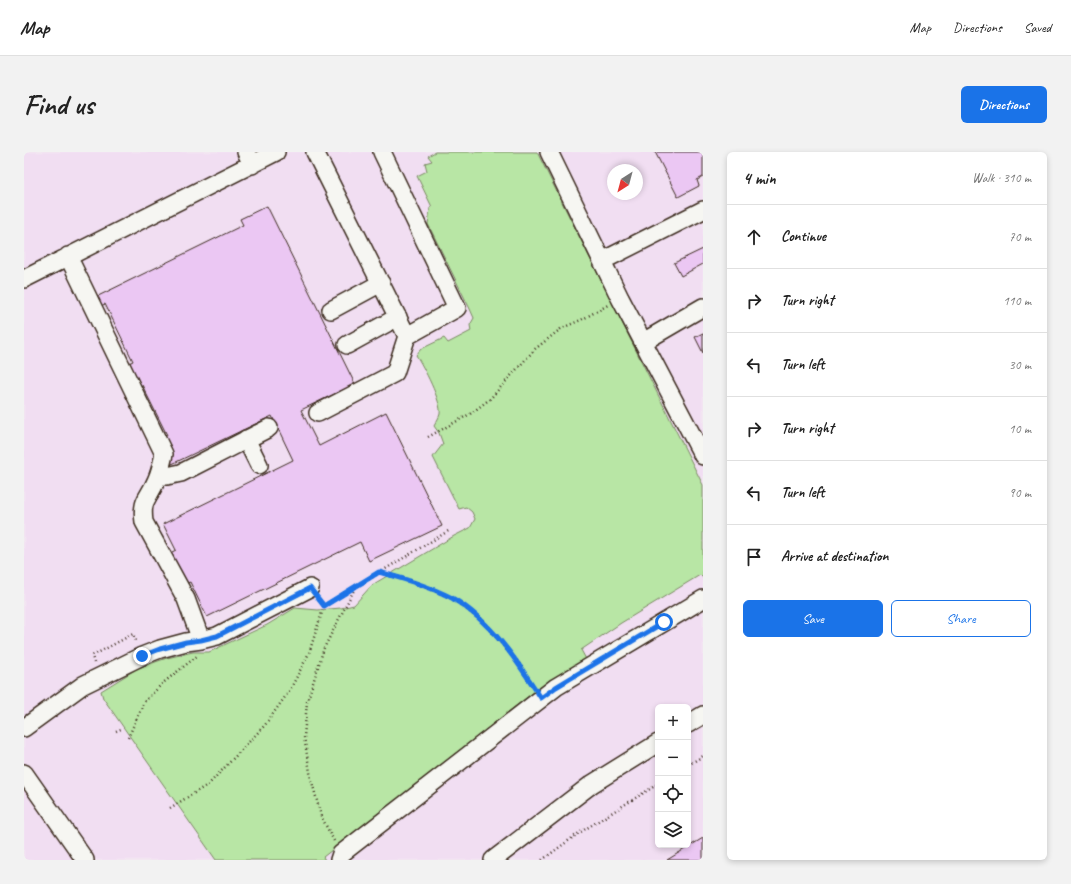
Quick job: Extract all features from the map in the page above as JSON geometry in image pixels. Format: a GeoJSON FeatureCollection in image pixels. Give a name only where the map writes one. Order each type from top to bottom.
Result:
{"type":"FeatureCollection","features":[{"type":"Feature","properties":{"kind":"lane"},"geometry":{"type":"LineString","coordinates":[[24,279],[249,158],[276,152]]}},
{"type":"Feature","properties":{"kind":"lane"},"geometry":{"type":"LineString","coordinates":[[315,152],[408,336]]}},
{"type":"Feature","properties":{"kind":"lane"},"geometry":{"type":"LineString","coordinates":[[318,413],[395,373],[408,336],[457,308],[382,152]]}},
{"type":"Feature","properties":{"kind":"lane"},"geometry":{"type":"LineString","coordinates":[[549,152],[643,342],[697,431],[703,456]]}},
{"type":"Feature","properties":{"kind":"lane"},"geometry":{"type":"LineString","coordinates":[[602,261],[703,210]]}},
{"type":"Feature","properties":{"kind":"lane"},"geometry":{"type":"LineString","coordinates":[[68,256],[164,454],[156,482],[144,502],[144,522],[186,600],[201,646]]}},
{"type":"Feature","properties":{"kind":"lane"},"geometry":{"type":"LineString","coordinates":[[331,310],[381,283]]}},
{"type":"Feature","properties":{"kind":"lane"},"geometry":{"type":"LineString","coordinates":[[643,342],[703,307]]}},
{"type":"Feature","properties":{"kind":"lane"},"geometry":{"type":"LineString","coordinates":[[347,345],[398,317]]}},
{"type":"Feature","properties":{"kind":"lane"},"geometry":{"type":"LineString","coordinates":[[159,474],[167,476],[181,473],[269,428]]}},
{"type":"Feature","properties":{"kind":"lane"},"geometry":{"type":"LineString","coordinates":[[246,439],[259,465]]}},
{"type":"Feature","properties":{"kind":"lane"},"geometry":{"type":"LineString","coordinates":[[24,728],[83,686],[129,662],[160,649],[186,642],[201,646],[217,636],[310,588]]}},
{"type":"Feature","properties":{"kind":"lane"},"geometry":{"type":"LineString","coordinates":[[340,857],[541,698],[561,684],[703,598]]}},
{"type":"Feature","properties":{"kind":"lane"},"geometry":{"type":"LineString","coordinates":[[691,722],[703,715]]}},
{"type":"Feature","properties":{"kind":"lane"},"geometry":{"type":"LineString","coordinates":[[493,860],[592,784],[655,745]]}},
{"type":"Feature","properties":{"kind":"lane"},"geometry":{"type":"LineString","coordinates":[[24,773],[85,860]]}},
{"type":"Feature","properties":{"kind":"path"},"geometry":{"type":"LineString","coordinates":[[428,437],[470,414],[490,399],[535,349],[562,328],[581,320],[620,298]]}},
{"type":"Feature","properties":{"kind":"path"},"geometry":{"type":"LineString","coordinates":[[170,808],[209,784],[265,726],[290,690],[309,653],[324,606],[450,530]]}},
{"type":"Feature","properties":{"kind":"path"},"geometry":{"type":"LineString","coordinates":[[379,572],[412,581],[452,598],[484,622],[520,665],[541,698]]}},
{"type":"Feature","properties":{"kind":"path"},"geometry":{"type":"LineString","coordinates":[[310,588],[324,606]]}},
{"type":"Feature","properties":{"kind":"path"},"geometry":{"type":"LineString","coordinates":[[340,857],[321,816],[311,778],[304,737],[307,702],[324,648],[355,588]]}},
{"type":"Feature","properties":{"kind":"path"},"geometry":{"type":"LineString","coordinates":[[128,738],[144,702],[201,646]]}},
{"type":"Feature","properties":{"kind":"path"},"geometry":{"type":"LineString","coordinates":[[116,731],[121,729]]}},
{"type":"Feature","properties":{"kind":"path"},"geometry":{"type":"LineString","coordinates":[[691,763],[703,756]]}},
{"type":"Feature","properties":{"kind":"path"},"geometry":{"type":"LineString","coordinates":[[542,860],[579,833],[655,786]]}},
{"type":"Feature","properties":{"kind":"shaded area"},"geometry":{"type":"Polygon","coordinates":[[[24,152],[703,152],[703,860],[24,860],[24,152]]]}},
{"type":"Feature","properties":{"kind":"green space"},"geometry":{"type":"Polygon","coordinates":[[[435,152],[537,152],[703,485],[703,578],[700,575],[621,623],[581,650],[587,661],[539,688],[323,857],[325,860],[216,860],[103,698],[101,691],[138,668],[167,658],[193,652],[209,652],[267,625],[295,608],[318,610],[354,605],[372,585],[470,528],[475,519],[472,512],[466,507],[459,509],[433,457],[443,444],[439,433],[434,426],[440,416],[440,408],[431,384],[416,355],[421,349],[444,338],[448,343],[471,331],[470,325],[474,318],[428,224],[430,208],[432,207],[417,176],[427,171],[425,163],[432,161],[428,156],[435,152]]]}},
{"type":"Feature","properties":{"kind":"building"},"geometry":{"type":"Polygon","coordinates":[[[655,152],[703,152],[703,177],[697,180],[699,186],[678,197],[655,152]]]}},
{"type":"Feature","properties":{"kind":"building"},"geometry":{"type":"Polygon","coordinates":[[[267,206],[355,384],[301,410],[319,446],[386,412],[442,526],[369,561],[360,542],[207,617],[190,582],[183,585],[168,554],[176,550],[163,524],[293,460],[272,416],[172,464],[160,439],[167,435],[142,385],[135,389],[123,366],[133,361],[105,304],[97,308],[92,299],[243,225],[240,219],[267,206]]]}},
{"type":"Feature","properties":{"kind":"building"},"geometry":{"type":"Polygon","coordinates":[[[703,249],[703,264],[681,276],[674,263],[703,249]]]}},
{"type":"Feature","properties":{"kind":"building"},"geometry":{"type":"Polygon","coordinates":[[[703,333],[703,353],[695,337],[703,333]]]}},
{"type":"Feature","properties":{"kind":"building"},"geometry":{"type":"Polygon","coordinates":[[[703,838],[703,860],[667,860],[687,848],[691,848],[691,845],[703,838]]]}},
{"type":"Feature","properties":{"kind":"route"},"geometry":{"type":"LineString","coordinates":[[142,656],[160,649],[186,642],[217,636],[310,588],[324,606],[379,572],[412,581],[452,598],[484,622],[520,665],[541,698],[556,687],[664,622]]}}]}
